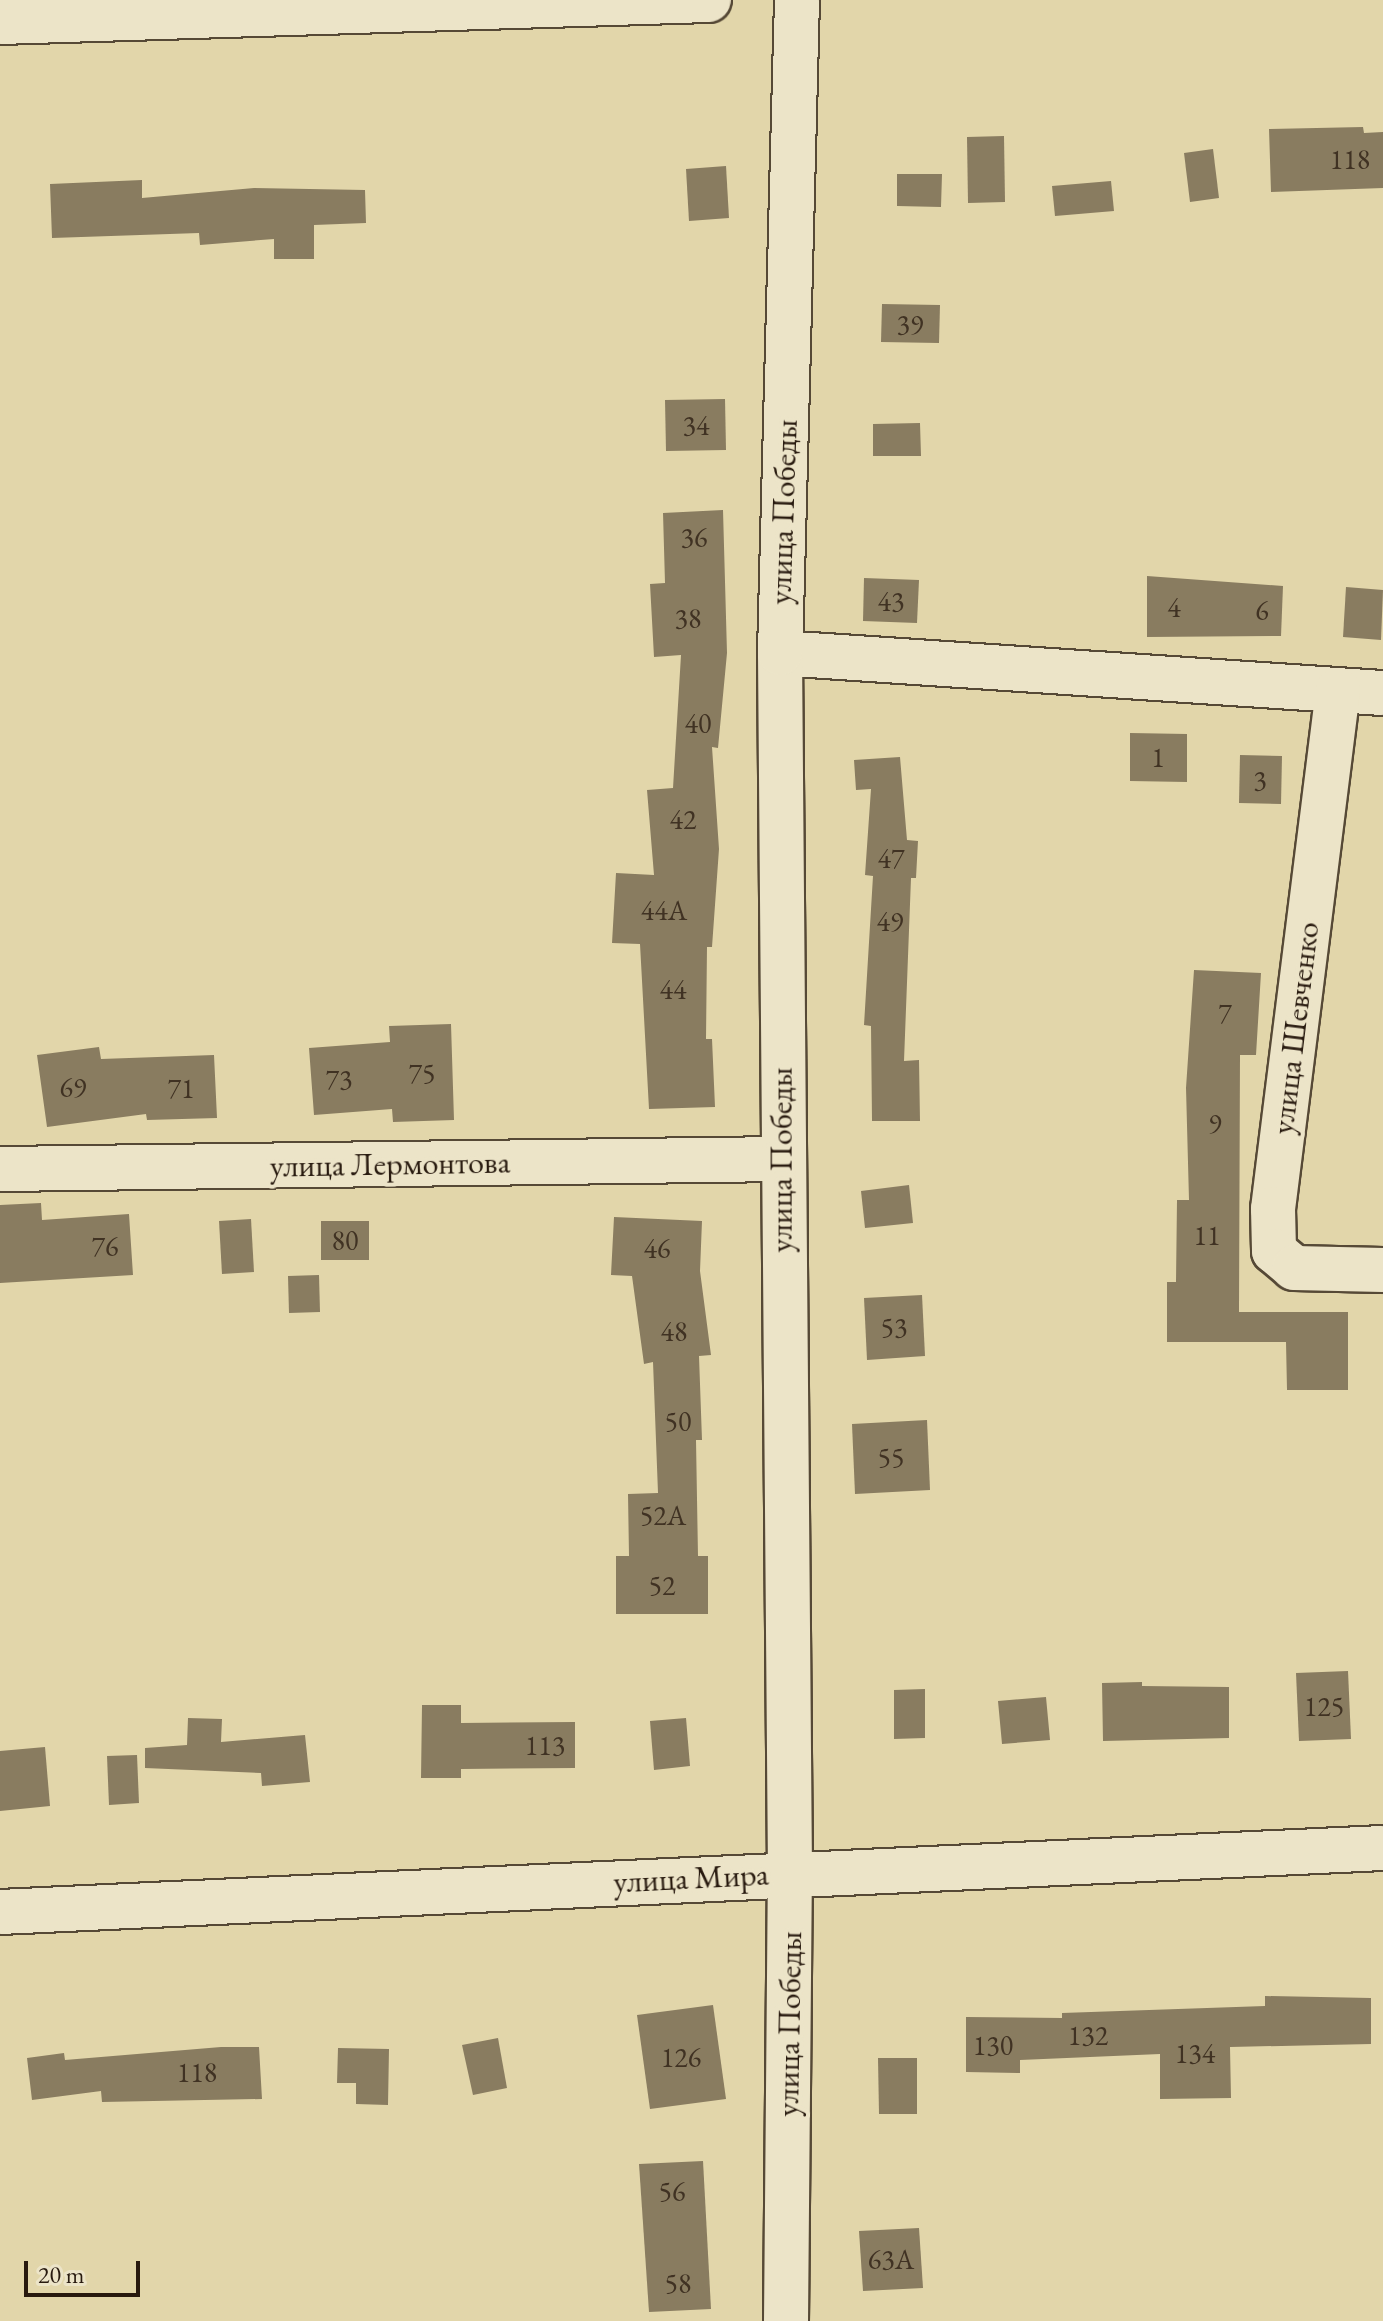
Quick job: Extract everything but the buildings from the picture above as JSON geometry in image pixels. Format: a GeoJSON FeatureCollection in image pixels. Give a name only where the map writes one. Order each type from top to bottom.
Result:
{"type":"FeatureCollection","features":[{"type":"Feature","properties":{"kind":"street"},"geometry":{"type":"LineString","coordinates":[[0,22],[709,0]]}},
{"type":"Feature","properties":{"kind":"street","name":"улица Победы"},"geometry":{"type":"LineString","coordinates":[[786,2321],[790,1873],[780,1159],[780,653],[797,0]]}},
{"type":"Feature","properties":{"kind":"street"},"geometry":{"type":"LineString","coordinates":[[780,653],[1383,693]]}},
{"type":"Feature","properties":{"kind":"street","name":"улица Шевченко"},"geometry":{"type":"LineString","coordinates":[[1338,690],[1273,1209],[1274,1251],[1294,1268],[1383,1270]]}},
{"type":"Feature","properties":{"kind":"street","name":"улица Лермонтова"},"geometry":{"type":"LineString","coordinates":[[0,1169],[780,1159]]}},
{"type":"Feature","properties":{"kind":"street","name":"улица Мира"},"geometry":{"type":"LineString","coordinates":[[0,1912],[790,1873],[1383,1848]]}}]}
